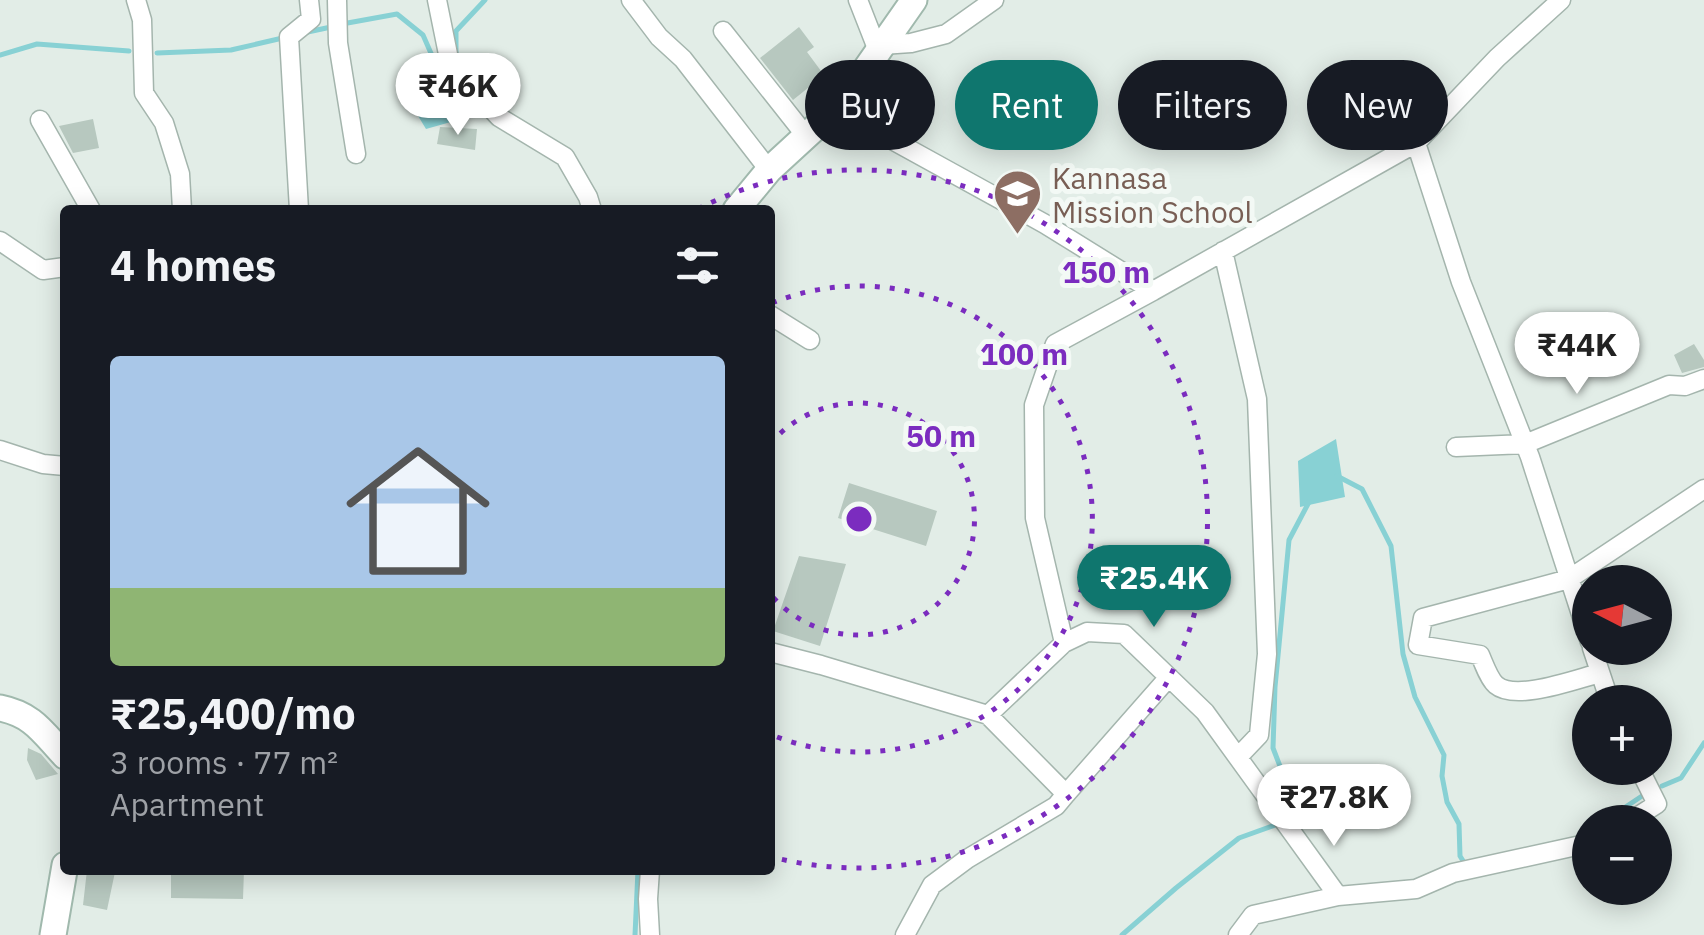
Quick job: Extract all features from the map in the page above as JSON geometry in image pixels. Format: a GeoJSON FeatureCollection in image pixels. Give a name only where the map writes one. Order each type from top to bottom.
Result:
{"type":"FeatureCollection","features":[{"type":"Feature","properties":{"kind":"main road"},"geometry":{"type":"LineString","coordinates":[[871,60],[914,0]]}},
{"type":"Feature","properties":{"kind":"main road"},"geometry":{"type":"LineString","coordinates":[[740,205],[769,170],[805,137]]}},
{"type":"Feature","properties":{"kind":"main road"},"geometry":{"type":"LineString","coordinates":[[0,708],[12,710],[40,726],[60,750]]}},
{"type":"Feature","properties":{"kind":"main road"},"geometry":{"type":"LineString","coordinates":[[52,935],[63,875]]}},
{"type":"Feature","properties":{"kind":"street"},"geometry":{"type":"LineString","coordinates":[[136,0],[142,20],[144,93],[164,123],[180,174],[182,205]]}},
{"type":"Feature","properties":{"kind":"street"},"geometry":{"type":"LineString","coordinates":[[298,205],[289,37],[311,19],[309,0]]}},
{"type":"Feature","properties":{"kind":"street"},"geometry":{"type":"LineString","coordinates":[[438,0],[450,64],[499,117],[565,158],[589,205]]}},
{"type":"Feature","properties":{"kind":"street"},"geometry":{"type":"LineString","coordinates":[[631,0],[659,37],[683,59],[769,170]]}},
{"type":"Feature","properties":{"kind":"street"},"geometry":{"type":"LineString","coordinates":[[858,0],[880,48],[946,34],[994,0]]}},
{"type":"Feature","properties":{"kind":"street"},"geometry":{"type":"LineString","coordinates":[[1448,109],[1561,0]]}},
{"type":"Feature","properties":{"kind":"street"},"geometry":{"type":"LineString","coordinates":[[338,7],[338,36],[356,154]]}},
{"type":"Feature","properties":{"kind":"street"},"geometry":{"type":"LineString","coordinates":[[722,31],[805,135]]}},
{"type":"Feature","properties":{"kind":"street"},"geometry":{"type":"LineString","coordinates":[[40,120],[88,205]]}},
{"type":"Feature","properties":{"kind":"street"},"geometry":{"type":"LineString","coordinates":[[911,150],[1045,224],[1153,290]]}},
{"type":"Feature","properties":{"kind":"street"},"geometry":{"type":"LineString","coordinates":[[1064,643],[1034,518],[1034,405],[1055,344],[1403,150]]}},
{"type":"Feature","properties":{"kind":"street"},"geometry":{"type":"LineString","coordinates":[[1418,150],[1461,282],[1525,444],[1572,587]]}},
{"type":"Feature","properties":{"kind":"street"},"geometry":{"type":"LineString","coordinates":[[0,241],[43,270],[60,268]]}},
{"type":"Feature","properties":{"kind":"street"},"geometry":{"type":"LineString","coordinates":[[1223,251],[1257,399],[1267,654],[1259,735],[1238,757]]}},
{"type":"Feature","properties":{"kind":"street"},"geometry":{"type":"LineString","coordinates":[[775,318],[810,340]]}},
{"type":"Feature","properties":{"kind":"street"},"geometry":{"type":"LineString","coordinates":[[1456,446],[1525,444],[1669,384],[1685,386],[1704,378]]}},
{"type":"Feature","properties":{"kind":"street"},"geometry":{"type":"LineString","coordinates":[[0,450],[60,466]]}},
{"type":"Feature","properties":{"kind":"street"},"geometry":{"type":"LineString","coordinates":[[1600,673],[1512,692],[1495,684],[1480,656],[1418,645],[1423,618],[1569,578],[1704,489]]}},
{"type":"Feature","properties":{"kind":"street"},"geometry":{"type":"LineString","coordinates":[[988,715],[1064,643],[1087,632],[1124,634],[1205,712],[1338,896]]}},
{"type":"Feature","properties":{"kind":"street"},"geometry":{"type":"LineString","coordinates":[[775,653],[988,715],[1066,794]]}},
{"type":"Feature","properties":{"kind":"street"},"geometry":{"type":"LineString","coordinates":[[1597,665],[1604,685]]}},
{"type":"Feature","properties":{"kind":"street"},"geometry":{"type":"LineString","coordinates":[[905,935],[932,886],[967,859],[1056,806],[1169,677]]}},
{"type":"Feature","properties":{"kind":"street"},"geometry":{"type":"LineString","coordinates":[[1238,935],[1253,915],[1338,896],[1416,889],[1454,873],[1572,847]]}},
{"type":"Feature","properties":{"kind":"street"},"geometry":{"type":"LineString","coordinates":[[650,875],[650,935]]}},
{"type":"Feature","properties":{"kind":"water"},"geometry":{"type":"Polygon","coordinates":[[[461,80],[472,116],[426,129],[406,96],[461,80]]]}},
{"type":"Feature","properties":{"kind":"water"},"geometry":{"type":"Polygon","coordinates":[[[1336,439],[1345,497],[1300,507],[1298,461],[1336,439]]]}},
{"type":"Feature","properties":{"kind":"building"},"geometry":{"type":"Polygon","coordinates":[[[799,27],[814,47],[807,52],[813,60],[805,60],[805,90],[793,100],[760,58],[799,27]]]}},
{"type":"Feature","properties":{"kind":"building"},"geometry":{"type":"Polygon","coordinates":[[[93,119],[99,148],[73,153],[59,126],[93,119]]]}},
{"type":"Feature","properties":{"kind":"building"},"geometry":{"type":"Polygon","coordinates":[[[440,127],[477,129],[475,150],[437,144],[440,127]]]}},
{"type":"Feature","properties":{"kind":"building"},"geometry":{"type":"Polygon","coordinates":[[[1694,344],[1704,367],[1682,373],[1674,355],[1694,344]]]}},
{"type":"Feature","properties":{"kind":"building"},"geometry":{"type":"Polygon","coordinates":[[[849,483],[937,511],[926,546],[838,518],[849,483]]]}},
{"type":"Feature","properties":{"kind":"building"},"geometry":{"type":"Polygon","coordinates":[[[799,556],[846,564],[820,646],[775,632],[799,556]]]}},
{"type":"Feature","properties":{"kind":"building"},"geometry":{"type":"Polygon","coordinates":[[[28,748],[41,754],[58,774],[36,780],[27,760],[28,748]]]}},
{"type":"Feature","properties":{"kind":"building"},"geometry":{"type":"Polygon","coordinates":[[[86,875],[114,875],[107,910],[83,905],[86,875]]]}},
{"type":"Feature","properties":{"kind":"building"},"geometry":{"type":"Polygon","coordinates":[[[171,875],[244,875],[243,899],[171,898],[171,875]]]}},
{"type":"Feature","properties":{"kind":"waterway"},"geometry":{"type":"LineString","coordinates":[[456,56],[456,31],[485,0]]}},
{"type":"Feature","properties":{"kind":"waterway"},"geometry":{"type":"LineString","coordinates":[[342,24],[397,14],[423,35],[447,90]]}},
{"type":"Feature","properties":{"kind":"waterway"},"geometry":{"type":"LineString","coordinates":[[303,33],[331,27]]}},
{"type":"Feature","properties":{"kind":"waterway"},"geometry":{"type":"LineString","coordinates":[[157,53],[231,50],[287,37]]}},
{"type":"Feature","properties":{"kind":"waterway"},"geometry":{"type":"LineString","coordinates":[[0,55],[37,44],[129,51]]}},
{"type":"Feature","properties":{"kind":"waterway"},"geometry":{"type":"LineString","coordinates":[[1337,476],[1362,489],[1391,546],[1403,654],[1415,697],[1444,755],[1442,776],[1447,802],[1459,824],[1460,856],[1465,864]]}},
{"type":"Feature","properties":{"kind":"waterway"},"geometry":{"type":"LineString","coordinates":[[1289,817],[1288,787],[1273,748],[1275,687],[1289,540],[1309,502]]}},
{"type":"Feature","properties":{"kind":"waterway"},"geometry":{"type":"LineString","coordinates":[[1662,786],[1681,778],[1704,743]]}},
{"type":"Feature","properties":{"kind":"waterway"},"geometry":{"type":"LineString","coordinates":[[1628,805],[1648,792]]}},
{"type":"Feature","properties":{"kind":"waterway"},"geometry":{"type":"LineString","coordinates":[[1122,935],[1239,838],[1281,823]]}},
{"type":"Feature","properties":{"kind":"waterway"},"geometry":{"type":"LineString","coordinates":[[635,935],[638,875]]}},
{"type":"Feature","properties":{"kind":"place","name":"Kannasa Mission School"},"geometry":{"type":"Point","coordinates":[1017,236]}}]}
